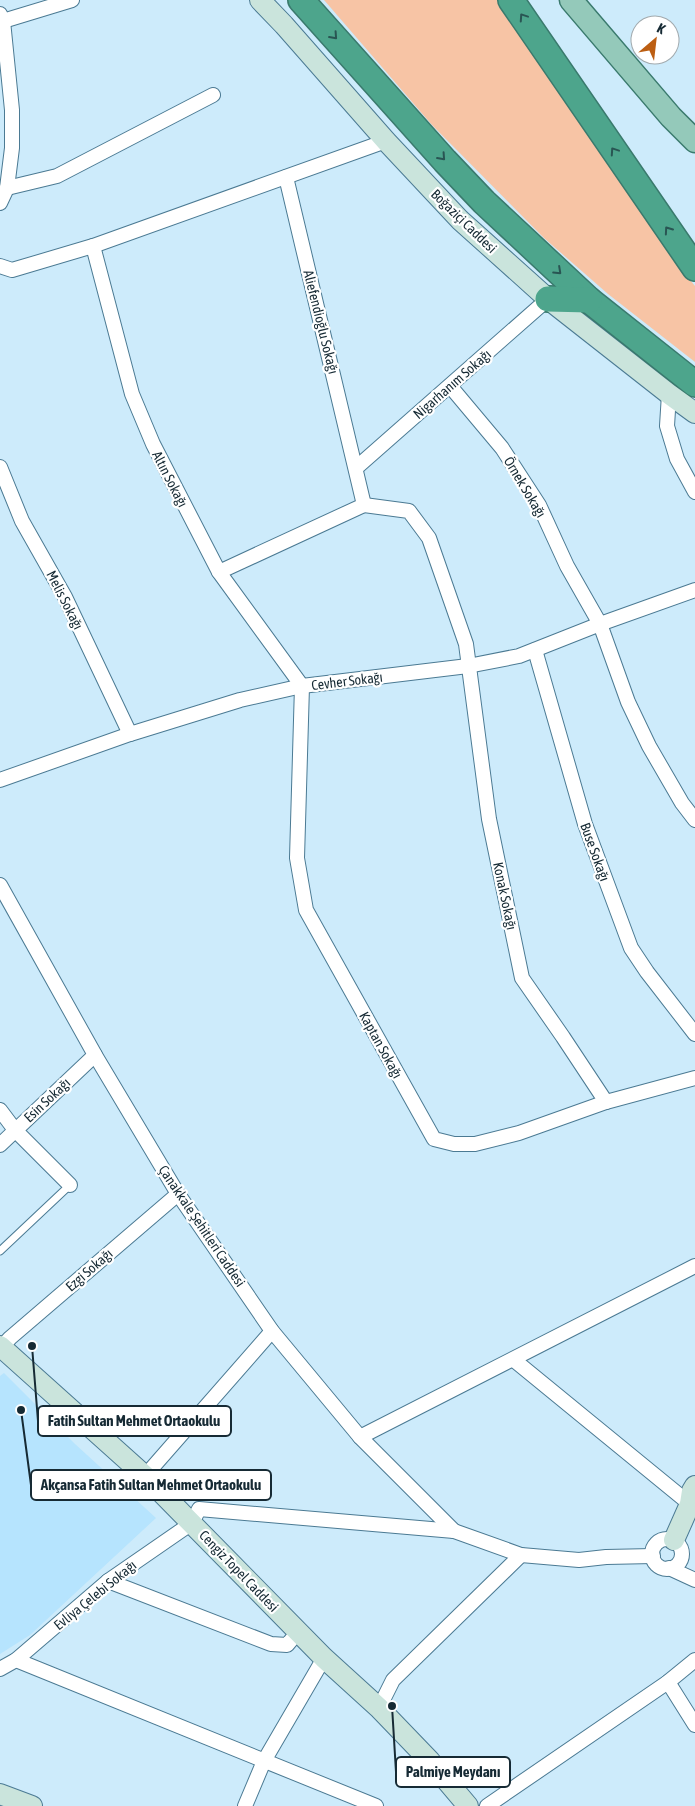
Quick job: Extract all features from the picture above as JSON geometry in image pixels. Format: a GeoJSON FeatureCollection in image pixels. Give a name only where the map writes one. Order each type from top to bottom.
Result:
{"type":"FeatureCollection","features":[{"type":"Feature","properties":{"kind":"highway"},"geometry":{"type":"LineString","coordinates":[[301,0],[484,202],[589,300],[695,384]]}},
{"type":"Feature","properties":{"kind":"highway"},"geometry":{"type":"LineString","coordinates":[[511,0],[695,268]]}},
{"type":"Feature","properties":{"kind":"highway"},"geometry":{"type":"LineString","coordinates":[[548,299],[589,300]]}},
{"type":"Feature","properties":{"kind":"main road","name":"Boğaziçi Caddesi"},"geometry":{"type":"LineString","coordinates":[[260,0],[386,141],[460,220],[548,299],[695,413]]}},
{"type":"Feature","properties":{"kind":"main road"},"geometry":{"type":"LineString","coordinates":[[571,0],[671,117],[687,127],[695,141]]}},
{"type":"Feature","properties":{"kind":"main road","name":"Cengiz Topel Caddesi"},"geometry":{"type":"LineString","coordinates":[[0,1348],[145,1476],[324,1658],[379,1708],[430,1761],[468,1806]]}},
{"type":"Feature","properties":{"kind":"main road"},"geometry":{"type":"LineString","coordinates":[[678,1547],[693,1497]]}},
{"type":"Feature","properties":{"kind":"main road"},"geometry":{"type":"LineString","coordinates":[[0,1794],[26,1805]]}},
{"type":"Feature","properties":{"kind":"street"},"geometry":{"type":"LineString","coordinates":[[0,203],[7,188],[12,148],[12,110],[2,18],[72,0]]}},
{"type":"Feature","properties":{"kind":"street"},"geometry":{"type":"LineString","coordinates":[[7,188],[57,176],[213,95]]}},
{"type":"Feature","properties":{"kind":"street"},"geometry":{"type":"LineString","coordinates":[[0,266],[12,270],[93,246],[386,141]]}},
{"type":"Feature","properties":{"kind":"street","name":"Aliefendioğlu Sokağı"},"geometry":{"type":"LineString","coordinates":[[286,177],[364,505]]}},
{"type":"Feature","properties":{"kind":"street","name":"Altın Sokağı"},"geometry":{"type":"LineString","coordinates":[[93,246],[132,394],[152,444],[219,572],[302,686]]}},
{"type":"Feature","properties":{"kind":"street","name":"Nigarhanım Sokağı"},"geometry":{"type":"LineString","coordinates":[[356,468],[548,299]]}},
{"type":"Feature","properties":{"kind":"street","name":"Örnek Sokağı"},"geometry":{"type":"LineString","coordinates":[[450,386],[502,448],[539,505],[567,566],[600,624],[628,702],[649,746],[682,803],[695,820]]}},
{"type":"Feature","properties":{"kind":"street"},"geometry":{"type":"LineString","coordinates":[[669,394],[667,426],[677,460],[695,492]]}},
{"type":"Feature","properties":{"kind":"street","name":"Melis Sokağı"},"geometry":{"type":"LineString","coordinates":[[0,467],[22,521],[65,597],[130,734]]}},
{"type":"Feature","properties":{"kind":"street"},"geometry":{"type":"LineString","coordinates":[[219,572],[364,505],[409,511],[429,538],[466,644],[468,666]]}},
{"type":"Feature","properties":{"kind":"street","name":"Cevher Sokağı"},"geometry":{"type":"LineString","coordinates":[[0,780],[130,734],[240,700],[302,686],[468,666],[519,656],[600,624],[695,590]]}},
{"type":"Feature","properties":{"kind":"street","name":"Buse Sokağı"},"geometry":{"type":"LineString","coordinates":[[534,650],[584,824],[631,948],[695,1034]]}},
{"type":"Feature","properties":{"kind":"street","name":"Konak Sokağı"},"geometry":{"type":"LineString","coordinates":[[468,666],[489,819],[522,978],[606,1102]]}},
{"type":"Feature","properties":{"kind":"street","name":"Kaptan Sokağı"},"geometry":{"type":"LineString","coordinates":[[302,686],[297,858],[306,910],[434,1139],[454,1144],[475,1144],[519,1133],[606,1102],[695,1078]]}},
{"type":"Feature","properties":{"kind":"street","name":"Çanakkale Şehitleri Caddesi"},"geometry":{"type":"LineString","coordinates":[[0,884],[95,1055],[178,1194],[272,1331],[360,1437],[454,1531]]}},
{"type":"Feature","properties":{"kind":"street","name":"Esin Sokağı"},"geometry":{"type":"LineString","coordinates":[[0,1145],[95,1055]]}},
{"type":"Feature","properties":{"kind":"street"},"geometry":{"type":"LineString","coordinates":[[0,1110],[15,1130],[70,1185]]}},
{"type":"Feature","properties":{"kind":"street","name":"Ezgi Sokağı"},"geometry":{"type":"LineString","coordinates":[[0,1348],[178,1194]]}},
{"type":"Feature","properties":{"kind":"street"},"geometry":{"type":"LineString","coordinates":[[360,1437],[695,1266]]}},
{"type":"Feature","properties":{"kind":"street"},"geometry":{"type":"LineString","coordinates":[[145,1476],[272,1331]]}},
{"type":"Feature","properties":{"kind":"street"},"geometry":{"type":"LineString","coordinates":[[514,1360],[693,1497]]}},
{"type":"Feature","properties":{"kind":"street","name":"Evliya Çelebi Sokağı"},"geometry":{"type":"LineString","coordinates":[[0,1669],[16,1660],[108,1581],[192,1523],[200,1509],[454,1531]]}},
{"type":"Feature","properties":{"kind":"street"},"geometry":{"type":"LineString","coordinates":[[454,1531],[521,1555],[579,1560],[606,1557],[653,1556]]}},
{"type":"Feature","properties":{"kind":"street"},"geometry":{"type":"LineString","coordinates":[[695,1560],[678,1547],[663,1539],[658,1542],[653,1551],[653,1556],[658,1566],[669,1568],[695,1580]]}},
{"type":"Feature","properties":{"kind":"street"},"geometry":{"type":"LineString","coordinates":[[669,1568],[678,1564],[678,1547]]}},
{"type":"Feature","properties":{"kind":"street"},"geometry":{"type":"LineString","coordinates":[[379,1708],[392,1680],[521,1555]]}},
{"type":"Feature","properties":{"kind":"street"},"geometry":{"type":"LineString","coordinates":[[108,1581],[272,1644],[287,1645],[298,1632]]}},
{"type":"Feature","properties":{"kind":"street"},"geometry":{"type":"LineString","coordinates":[[245,1806],[264,1761],[324,1658]]}},
{"type":"Feature","properties":{"kind":"street"},"geometry":{"type":"LineString","coordinates":[[16,1660],[376,1806]]}},
{"type":"Feature","properties":{"kind":"street"},"geometry":{"type":"LineString","coordinates":[[487,1806],[668,1682],[695,1660]]}},
{"type":"Feature","properties":{"kind":"street"},"geometry":{"type":"LineString","coordinates":[[668,1682],[695,1725]]}},
{"type":"Feature","properties":{"kind":"lane"},"geometry":{"type":"LineString","coordinates":[[0,1251],[70,1185]]}},
{"type":"Feature","properties":{"kind":"shaded area"},"geometry":{"type":"Polygon","coordinates":[[[324,0],[498,0],[674,260],[695,286],[695,362],[608,294],[544,238],[432,125],[324,0]]]}},
{"type":"Feature","properties":{"kind":"shaded area"},"geometry":{"type":"Polygon","coordinates":[[[4,1373],[75,1444],[156,1518],[30,1635],[0,1654],[0,1376],[4,1373]]]}},
{"type":"Feature","properties":{"kind":"place","name":"Fatih Sultan Mehmet Ortaokulu"},"geometry":{"type":"Point","coordinates":[32,1346]}},
{"type":"Feature","properties":{"kind":"place","name":"Akçansa Fatih Sultan Mehmet Ortaokulu"},"geometry":{"type":"Point","coordinates":[21,1410]}},
{"type":"Feature","properties":{"kind":"place","name":"Palmiye Meydanı"},"geometry":{"type":"Point","coordinates":[392,1706]}}]}
